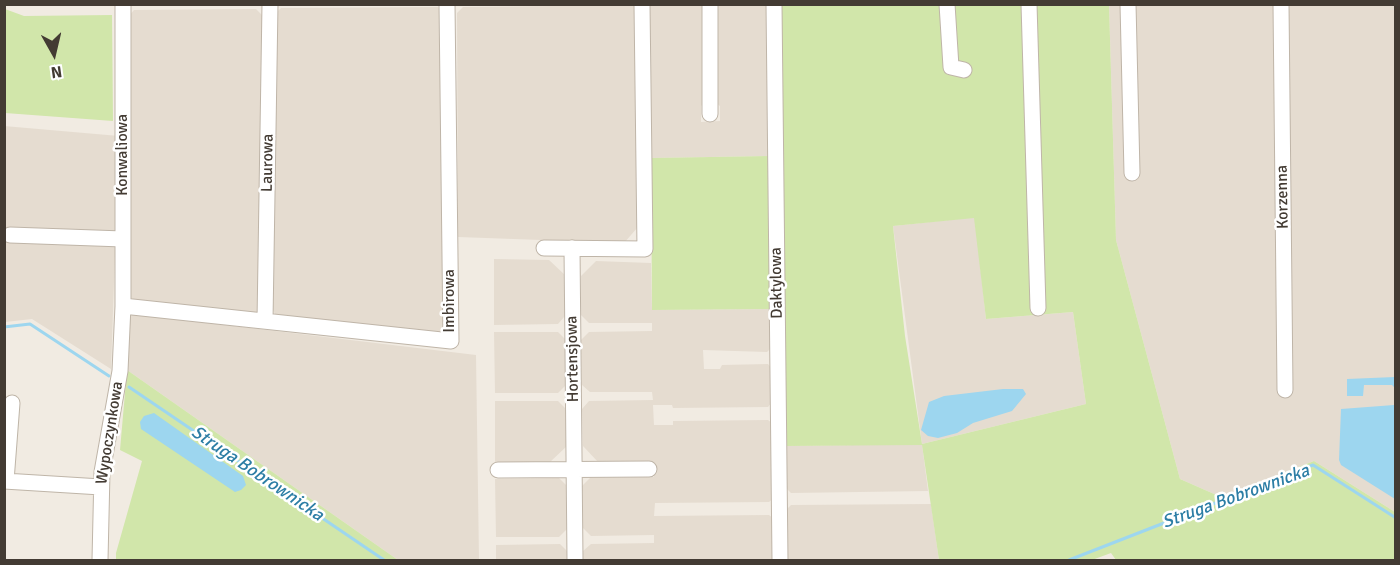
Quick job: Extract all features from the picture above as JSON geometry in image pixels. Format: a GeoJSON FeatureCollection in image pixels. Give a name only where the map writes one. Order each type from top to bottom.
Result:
{"type":"FeatureCollection","features":[{"type":"Feature","properties":{"kind":"street","name":"Konwaliowa"},"geometry":{"type":"LineString","coordinates":[[123,4],[123,306]]}},
{"type":"Feature","properties":{"kind":"street","name":"Laurowa"},"geometry":{"type":"LineString","coordinates":[[265,321],[270,4]]}},
{"type":"Feature","properties":{"kind":"street","name":"Imbirowa"},"geometry":{"type":"LineString","coordinates":[[123,306],[451,341],[447,4]]}},
{"type":"Feature","properties":{"kind":"street"},"geometry":{"type":"LineString","coordinates":[[544,248],[645,249],[642,4]]}},
{"type":"Feature","properties":{"kind":"street"},"geometry":{"type":"LineString","coordinates":[[710,4],[710,114]]}},
{"type":"Feature","properties":{"kind":"street","name":"Daktylowa"},"geometry":{"type":"LineString","coordinates":[[774,4],[780,561]]}},
{"type":"Feature","properties":{"kind":"street"},"geometry":{"type":"LineString","coordinates":[[947,4],[951,67],[964,70]]}},
{"type":"Feature","properties":{"kind":"street"},"geometry":{"type":"LineString","coordinates":[[1029,4],[1038,308]]}},
{"type":"Feature","properties":{"kind":"street"},"geometry":{"type":"LineString","coordinates":[[1128,4],[1132,173]]}},
{"type":"Feature","properties":{"kind":"street","name":"Korzenna"},"geometry":{"type":"LineString","coordinates":[[1281,4],[1285,390]]}},
{"type":"Feature","properties":{"kind":"street"},"geometry":{"type":"LineString","coordinates":[[10,235],[123,238]]}},
{"type":"Feature","properties":{"kind":"street","name":"Hortensjowa"},"geometry":{"type":"LineString","coordinates":[[572,248],[575,561]]}},
{"type":"Feature","properties":{"kind":"street","name":"Wypoczynkowa"},"geometry":{"type":"LineString","coordinates":[[100,561],[101,487],[106,444],[120,371],[123,306]]}},
{"type":"Feature","properties":{"kind":"street"},"geometry":{"type":"LineString","coordinates":[[12,403],[5,481],[101,487]]}},
{"type":"Feature","properties":{"kind":"street"},"geometry":{"type":"LineString","coordinates":[[498,470],[649,469]]}},
{"type":"Feature","properties":{"kind":"shaded area"},"geometry":{"type":"Polygon","coordinates":[[[701,4],[703,7],[704,103],[701,106],[701,122],[720,121],[720,106],[716,103],[715,7],[718,4],[769,5],[770,156],[651,158],[650,5],[701,4]]]}},
{"type":"Feature","properties":{"kind":"shaded area"},"geometry":{"type":"Polygon","coordinates":[[[637,5],[638,227],[624,243],[458,237],[457,13],[463,7],[637,5]]]}},
{"type":"Feature","properties":{"kind":"shaded area"},"geometry":{"type":"Polygon","coordinates":[[[1109,5],[1395,5],[1395,512],[1314,461],[1221,497],[1180,479],[1116,240],[1109,5]]]}},
{"type":"Feature","properties":{"kind":"shaded area"},"geometry":{"type":"Polygon","coordinates":[[[438,7],[444,13],[446,326],[438,333],[276,316],[273,310],[275,14],[281,8],[438,7]]]}},
{"type":"Feature","properties":{"kind":"shaded area"},"geometry":{"type":"Polygon","coordinates":[[[256,9],[262,15],[260,309],[256,315],[133,302],[127,296],[129,16],[134,10],[256,9]]]}},
{"type":"Feature","properties":{"kind":"shaded area"},"geometry":{"type":"Polygon","coordinates":[[[4,126],[119,136],[111,369],[32,319],[5,322],[4,126]]]}},
{"type":"Feature","properties":{"kind":"shaded area"},"geometry":{"type":"Polygon","coordinates":[[[975,217],[986,319],[1073,312],[1086,404],[922,444],[893,226],[975,217]]]}},
{"type":"Feature","properties":{"kind":"shaded area"},"geometry":{"type":"Polygon","coordinates":[[[494,259],[549,260],[565,275],[565,316],[558,324],[494,325],[494,259]]]}},
{"type":"Feature","properties":{"kind":"shaded area"},"geometry":{"type":"Polygon","coordinates":[[[596,261],[651,263],[652,310],[771,309],[772,347],[767,352],[703,350],[704,369],[720,369],[722,365],[768,364],[772,369],[772,402],[768,407],[673,408],[672,405],[653,405],[654,425],[673,425],[673,421],[768,420],[773,424],[774,498],[769,502],[655,503],[654,516],[769,515],[774,519],[774,560],[583,560],[583,551],[591,544],[654,543],[654,535],[591,536],[583,528],[582,486],[590,478],[654,477],[653,462],[598,462],[583,446],[582,409],[589,401],[653,400],[652,392],[590,392],[582,385],[581,340],[589,332],[652,331],[652,323],[589,323],[581,315],[581,276],[596,261]]]}},
{"type":"Feature","properties":{"kind":"shaded area"},"geometry":{"type":"Polygon","coordinates":[[[133,314],[476,355],[479,560],[398,560],[127,370],[127,318],[133,314]]]}},
{"type":"Feature","properties":{"kind":"shaded area"},"geometry":{"type":"Polygon","coordinates":[[[494,332],[558,332],[566,340],[566,385],[558,393],[495,393],[494,332]]]}},
{"type":"Feature","properties":{"kind":"shaded area"},"geometry":{"type":"Polygon","coordinates":[[[495,401],[558,401],[566,409],[567,446],[549,463],[495,463],[495,401]]]}},
{"type":"Feature","properties":{"kind":"shaded area"},"geometry":{"type":"Polygon","coordinates":[[[922,444],[928,491],[791,493],[786,488],[786,446],[922,444]]]}},
{"type":"Feature","properties":{"kind":"shaded area"},"geometry":{"type":"Polygon","coordinates":[[[559,478],[567,486],[567,529],[559,537],[496,537],[495,479],[559,478]]]}},
{"type":"Feature","properties":{"kind":"shaded area"},"geometry":{"type":"Polygon","coordinates":[[[931,504],[939,560],[786,560],[786,510],[791,505],[931,504]]]}},
{"type":"Feature","properties":{"kind":"shaded area"},"geometry":{"type":"Polygon","coordinates":[[[560,544],[568,552],[568,560],[496,560],[496,545],[560,544]]]}},
{"type":"Feature","properties":{"kind":"green space"},"geometry":{"type":"Polygon","coordinates":[[[781,5],[1109,5],[1116,240],[1180,479],[1221,497],[1314,461],[1395,512],[1395,560],[1116,560],[1111,553],[1092,560],[939,560],[922,445],[786,446],[781,5]],[[974,218],[893,226],[905,336],[922,444],[1086,404],[1073,312],[986,319],[974,218]]]}},
{"type":"Feature","properties":{"kind":"green space"},"geometry":{"type":"Polygon","coordinates":[[[5,9],[24,16],[112,15],[113,121],[5,113],[5,9]]]}},
{"type":"Feature","properties":{"kind":"green space"},"geometry":{"type":"Polygon","coordinates":[[[770,156],[771,309],[652,310],[651,158],[770,156]]]}},
{"type":"Feature","properties":{"kind":"green space"},"geometry":{"type":"Polygon","coordinates":[[[127,370],[398,560],[116,560],[142,461],[120,450],[127,370]]]}},
{"type":"Feature","properties":{"kind":"water"},"geometry":{"type":"Polygon","coordinates":[[[1395,377],[1395,388],[1392,385],[1364,385],[1363,396],[1347,396],[1347,379],[1395,377]]]}},
{"type":"Feature","properties":{"kind":"water"},"geometry":{"type":"Polygon","coordinates":[[[1023,389],[1026,394],[1012,411],[973,423],[957,433],[938,438],[928,436],[921,430],[929,402],[944,396],[1023,389]]]}},
{"type":"Feature","properties":{"kind":"water"},"geometry":{"type":"Polygon","coordinates":[[[1395,394],[1395,499],[1341,465],[1339,460],[1341,409],[1394,405],[1395,394]]]}},
{"type":"Feature","properties":{"kind":"water"},"geometry":{"type":"Polygon","coordinates":[[[154,413],[243,476],[246,485],[235,492],[141,429],[140,422],[144,416],[154,413]]]}},
{"type":"Feature","properties":{"kind":"waterway","name":"Struga Bobrownicka"},"geometry":{"type":"LineString","coordinates":[[4,327],[30,324],[109,376]]}},
{"type":"Feature","properties":{"kind":"waterway","name":"Struga Bobrownicka"},"geometry":{"type":"LineString","coordinates":[[129,387],[384,560]]}},
{"type":"Feature","properties":{"kind":"waterway","name":"Struga Bobrownicka"},"geometry":{"type":"LineString","coordinates":[[1069,560],[1313,465],[1396,518]]}}]}
